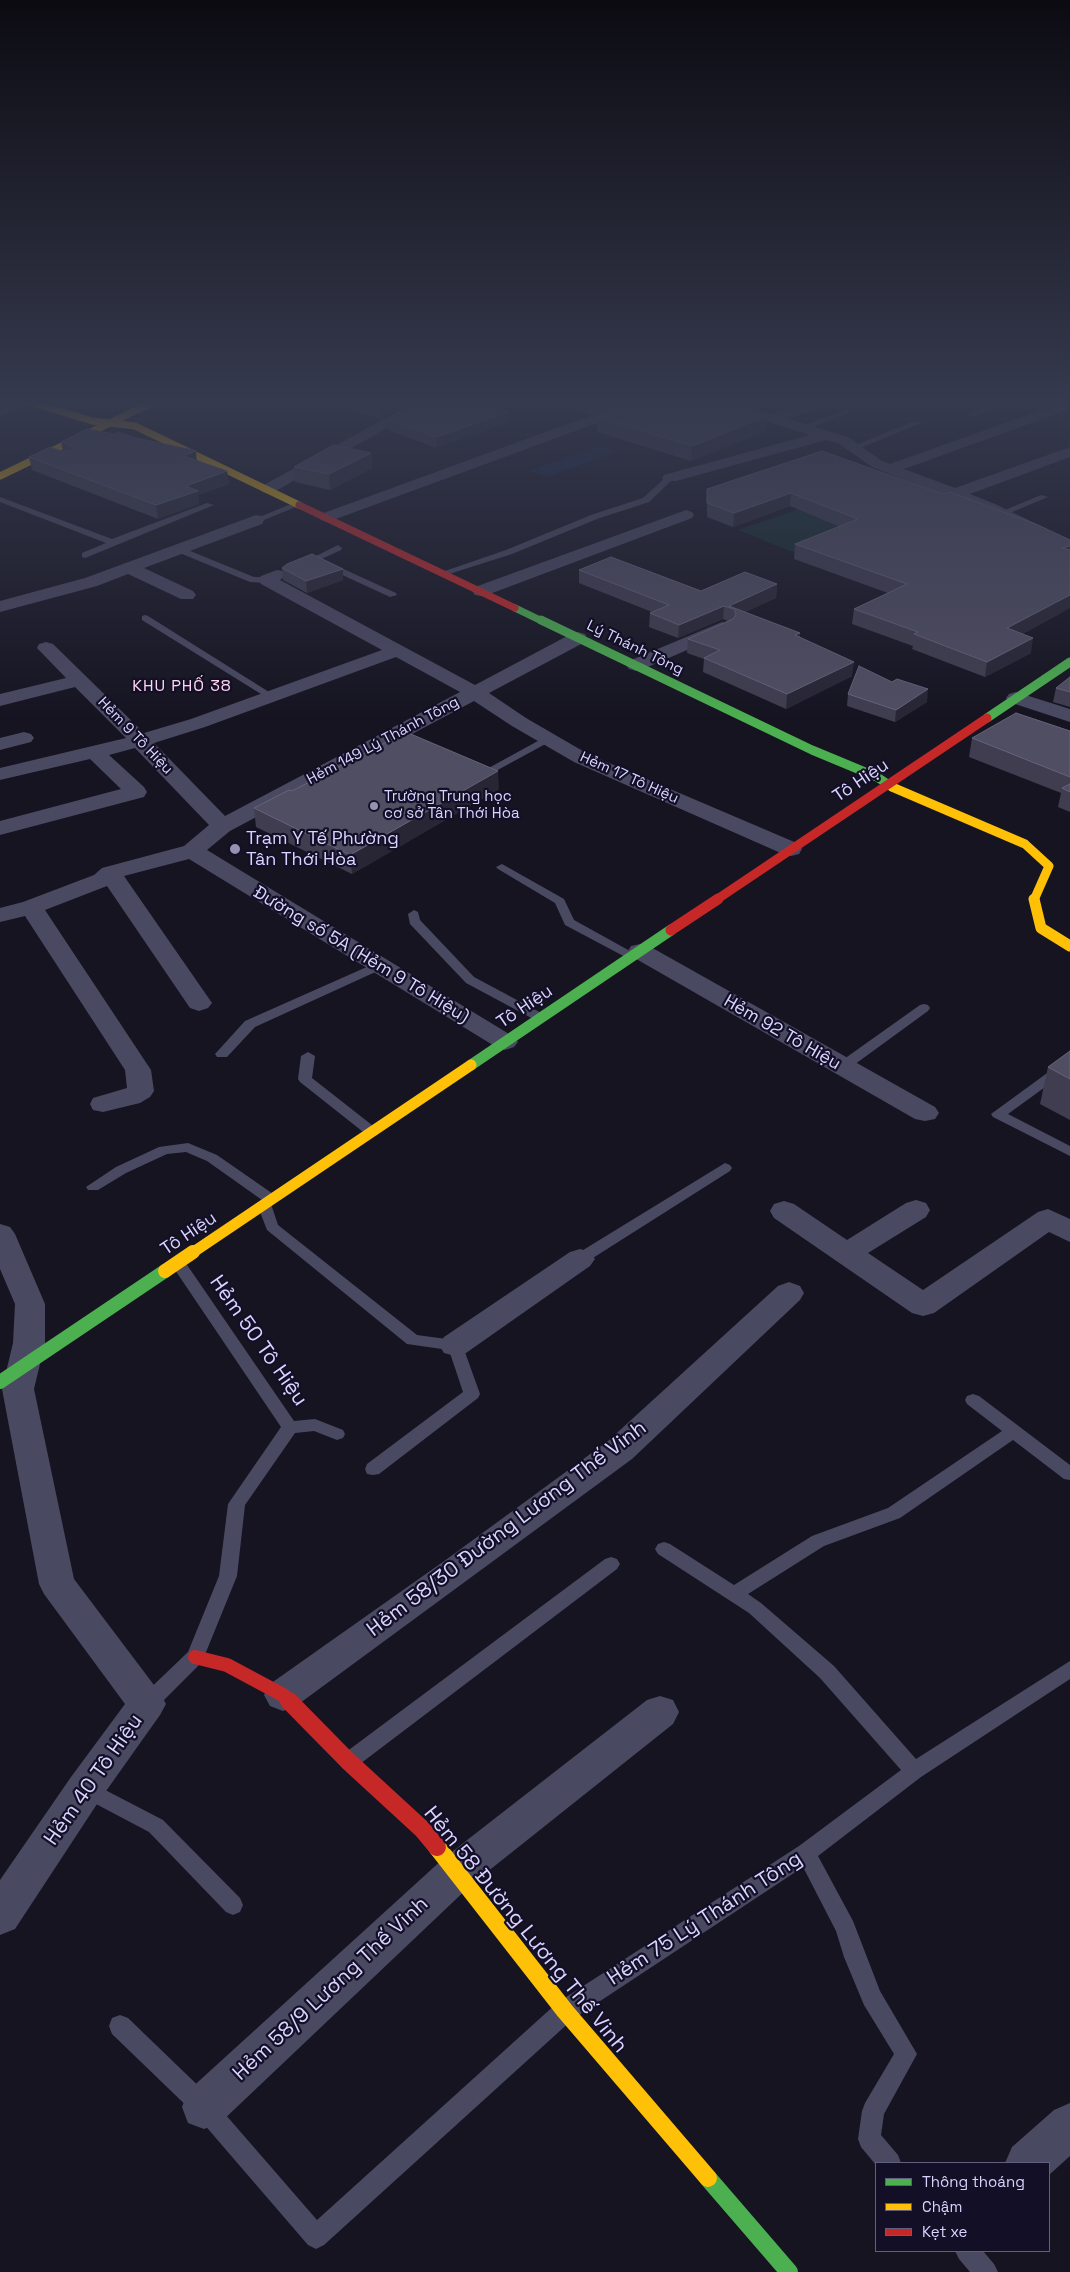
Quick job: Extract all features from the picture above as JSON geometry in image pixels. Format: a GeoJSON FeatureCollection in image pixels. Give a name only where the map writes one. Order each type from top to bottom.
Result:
{"type":"FeatureCollection","features":[{"type":"Feature","properties":{"kind":"street","name":"Lý Thánh Tông"},"geometry":{"type":"LineString","coordinates":[[308,508],[812,750],[877,777],[898,790],[1025,844],[1049,866],[1034,898],[1040,928],[1070,946]]}},
{"type":"Feature","properties":{"kind":"street"},"geometry":{"type":"LineString","coordinates":[[327,517],[352,508]]}},
{"type":"Feature","properties":{"kind":"street"},"geometry":{"type":"LineString","coordinates":[[990,508],[1070,547]]}},
{"type":"Feature","properties":{"kind":"street"},"geometry":{"type":"LineString","coordinates":[[481,591],[686,516]]}},
{"type":"Feature","properties":{"kind":"street"},"geometry":{"type":"LineString","coordinates":[[0,607],[91,582],[256,520]]}},
{"type":"Feature","properties":{"kind":"street"},"geometry":{"type":"LineString","coordinates":[[129,568],[188,595]]}},
{"type":"Feature","properties":{"kind":"street","name":"Hẻm 17 Tô Hiệu"},"geometry":{"type":"LineString","coordinates":[[276,574],[399,650],[474,692],[581,758],[791,849]]}},
{"type":"Feature","properties":{"kind":"street"},"geometry":{"type":"LineString","coordinates":[[636,665],[724,628]]}},
{"type":"Feature","properties":{"kind":"street","name":"Hẻm 149 Lý Thánh Tông"},"geometry":{"type":"LineString","coordinates":[[192,851],[222,826],[578,638]]}},
{"type":"Feature","properties":{"kind":"street","name":"Hẻm 9 Tô Hiệu"},"geometry":{"type":"LineString","coordinates":[[46,648],[80,680],[222,826]]}},
{"type":"Feature","properties":{"kind":"street"},"geometry":{"type":"LineString","coordinates":[[0,774],[140,741],[399,650]]}},
{"type":"Feature","properties":{"kind":"street","name":"Tô Hiệu"},"geometry":{"type":"LineString","coordinates":[[12,1374],[1070,662]]}},
{"type":"Feature","properties":{"kind":"street"},"geometry":{"type":"LineString","coordinates":[[0,700],[80,680]]}},
{"type":"Feature","properties":{"kind":"street"},"geometry":{"type":"LineString","coordinates":[[1016,698],[1070,716]]}},
{"type":"Feature","properties":{"kind":"street"},"geometry":{"type":"LineString","coordinates":[[0,744],[24,738]]}},
{"type":"Feature","properties":{"kind":"street"},"geometry":{"type":"LineString","coordinates":[[0,828],[136,792],[93,752]]}},
{"type":"Feature","properties":{"kind":"street"},"geometry":{"type":"LineString","coordinates":[[0,915],[31,907],[102,880],[110,873],[192,851]]}},
{"type":"Feature","properties":{"kind":"street","name":"Đường số 5A (Hẻm 9 Tô Hiệu)"},"geometry":{"type":"LineString","coordinates":[[192,851],[505,1042]]}},
{"type":"Feature","properties":{"kind":"street"},"geometry":{"type":"LineString","coordinates":[[110,873],[199,1002]]}},
{"type":"Feature","properties":{"kind":"street"},"geometry":{"type":"LineString","coordinates":[[31,907],[138,1070],[141,1091],[131,1097],[103,1104]]}},
{"type":"Feature","properties":{"kind":"street","name":"Hẻm 92 Tô Hiệu"},"geometry":{"type":"LineString","coordinates":[[637,953],[925,1113]]}},
{"type":"Feature","properties":{"kind":"street"},"geometry":{"type":"LineString","coordinates":[[847,1253],[916,1210]]}},
{"type":"Feature","properties":{"kind":"street"},"geometry":{"type":"LineString","coordinates":[[784,1211],[923,1305],[1059,1226]]}},
{"type":"Feature","properties":{"kind":"street","name":"Hẻm 40 Tô Hiệu"},"geometry":{"type":"LineString","coordinates":[[0,1234],[30,1304],[29,1343],[12,1374],[18,1389],[58,1584],[147,1704],[85,1789],[0,1915]]}},
{"type":"Feature","properties":{"kind":"street"},"geometry":{"type":"LineString","coordinates":[[455,1345],[580,1259]]}},
{"type":"Feature","properties":{"kind":"street","name":"Hẻm 58/30 Đường Lương Thế Vinh"},"geometry":{"type":"LineString","coordinates":[[283,1695],[459,1569],[620,1450],[789,1293]]}},
{"type":"Feature","properties":{"kind":"street","name":"Hẻm 58 Đường Lương Thế Vinh"},"geometry":{"type":"LineString","coordinates":[[195,1657],[227,1665],[283,1695],[348,1761],[422,1829],[458,1871],[566,2011],[789,2272]]}},
{"type":"Feature","properties":{"kind":"street","name":"Hẻm 58/9 Lương Thế Vinh"},"geometry":{"type":"LineString","coordinates":[[204,2107],[458,1871],[660,1712]]}},
{"type":"Feature","properties":{"kind":"street"},"geometry":{"type":"LineString","coordinates":[[1029,2162],[1070,2126]]}},
{"type":"Feature","properties":{"kind":"lane"},"geometry":{"type":"LineString","coordinates":[[24,508],[112,542]]}},
{"type":"Feature","properties":{"kind":"lane"},"geometry":{"type":"LineString","coordinates":[[85,555],[108,546],[112,542],[202,508]]}},
{"type":"Feature","properties":{"kind":"lane"},"geometry":{"type":"LineString","coordinates":[[256,520],[288,508]]}},
{"type":"Feature","properties":{"kind":"lane"},"geometry":{"type":"LineString","coordinates":[[443,573],[510,552],[594,517],[621,508]]}},
{"type":"Feature","properties":{"kind":"lane"},"geometry":{"type":"LineString","coordinates":[[1002,513],[1015,508]]}},
{"type":"Feature","properties":{"kind":"lane"},"geometry":{"type":"LineString","coordinates":[[304,563],[338,548]]}},
{"type":"Feature","properties":{"kind":"lane"},"geometry":{"type":"LineString","coordinates":[[178,549],[253,580],[276,574]]}},
{"type":"Feature","properties":{"kind":"lane"},"geometry":{"type":"LineString","coordinates":[[314,559],[393,595]]}},
{"type":"Feature","properties":{"kind":"lane"},"geometry":{"type":"LineString","coordinates":[[145,618],[272,696]]}},
{"type":"Feature","properties":{"kind":"lane"},"geometry":{"type":"LineString","coordinates":[[490,770],[547,738]]}},
{"type":"Feature","properties":{"kind":"lane"},"geometry":{"type":"LineString","coordinates":[[502,867],[560,901],[569,922],[637,953]]}},
{"type":"Feature","properties":{"kind":"lane"},"geometry":{"type":"LineString","coordinates":[[414,914],[414,921],[470,980],[541,1018]]}},
{"type":"Feature","properties":{"kind":"lane"},"geometry":{"type":"LineString","coordinates":[[222,1054],[250,1024],[378,966]]}},
{"type":"Feature","properties":{"kind":"lane"},"geometry":{"type":"LineString","coordinates":[[842,1067],[924,1008]]}},
{"type":"Feature","properties":{"kind":"lane"},"geometry":{"type":"LineString","coordinates":[[308,1056],[305,1080],[372,1132]]}},
{"type":"Feature","properties":{"kind":"lane"},"geometry":{"type":"LineString","coordinates":[[1070,1063],[998,1114],[1070,1152]]}},
{"type":"Feature","properties":{"kind":"lane"},"geometry":{"type":"LineString","coordinates":[[93,1187],[121,1170],[164,1150],[188,1147],[212,1158],[268,1201],[272,1227],[413,1340],[455,1345],[472,1394],[373,1469]]}},
{"type":"Feature","properties":{"kind":"lane"},"geometry":{"type":"LineString","coordinates":[[580,1259],[725,1168]]}},
{"type":"Feature","properties":{"kind":"lane","name":"Hẻm 50 Tô Hiệu"},"geometry":{"type":"LineString","coordinates":[[147,1704],[195,1657],[228,1576],[237,1504],[290,1427],[178,1263]]}},
{"type":"Feature","properties":{"kind":"lane"},"geometry":{"type":"LineString","coordinates":[[973,1400],[1070,1474]]}},
{"type":"Feature","properties":{"kind":"lane"},"geometry":{"type":"LineString","coordinates":[[290,1427],[314,1425],[338,1434]]}},
{"type":"Feature","properties":{"kind":"lane"},"geometry":{"type":"LineString","coordinates":[[734,1594],[818,1541],[894,1513],[1014,1431]]}},
{"type":"Feature","properties":{"kind":"lane"},"geometry":{"type":"LineString","coordinates":[[664,1549],[755,1608],[827,1672],[914,1771]]}},
{"type":"Feature","properties":{"kind":"lane"},"geometry":{"type":"LineString","coordinates":[[348,1761],[611,1564]]}},
{"type":"Feature","properties":{"kind":"lane","name":"Hẻm 75 Lý Thánh Tông"},"geometry":{"type":"LineString","coordinates":[[204,2107],[316,2237],[566,2011],[806,1852],[914,1771],[1070,1669]]}},
{"type":"Feature","properties":{"kind":"lane"},"geometry":{"type":"LineString","coordinates":[[85,1789],[156,1826],[233,1905]]}},
{"type":"Feature","properties":{"kind":"lane"},"geometry":{"type":"LineString","coordinates":[[806,1852],[846,1928],[854,1957],[872,1998],[906,2054],[873,2111],[868,2139],[889,2162]]}},
{"type":"Feature","properties":{"kind":"lane"},"geometry":{"type":"LineString","coordinates":[[120,2026],[204,2107]]}},
{"type":"Feature","properties":{"kind":"lane"},"geometry":{"type":"LineString","coordinates":[[968,2252],[986,2272]]}},
{"type":"Feature","properties":{"kind":"green space"},"geometry":{"type":"Polygon","coordinates":[[[799,509],[851,531],[795,553],[738,530],[799,509]]]}},
{"type":"Feature","properties":{"kind":"building"},"geometry":{"type":"Polygon","coordinates":[[[721,508],[748,508],[734,513],[721,508]]]}},
{"type":"Feature","properties":{"kind":"building"},"geometry":{"type":"Polygon","coordinates":[[[830,508],[993,508],[1038,525],[1070,540],[1070,546],[1062,548],[1070,550],[1070,595],[1007,628],[1033,638],[987,662],[914,634],[918,632],[854,609],[907,584],[795,544],[858,519],[830,508]]]}},
{"type":"Feature","properties":{"kind":"building"},"geometry":{"type":"Polygon","coordinates":[[[312,554],[343,569],[306,581],[282,568],[287,564],[312,554]]]}},
{"type":"Feature","properties":{"kind":"building"},"geometry":{"type":"Polygon","coordinates":[[[611,557],[701,591],[745,572],[777,584],[729,606],[800,633],[795,635],[854,662],[787,694],[704,658],[720,650],[688,639],[733,619],[736,614],[734,609],[724,606],[679,625],[650,613],[669,605],[579,570],[611,557]]]}},
{"type":"Feature","properties":{"kind":"building"},"geometry":{"type":"Polygon","coordinates":[[[859,666],[892,682],[897,679],[928,689],[896,710],[848,694],[859,666]]]}},
{"type":"Feature","properties":{"kind":"building"},"geometry":{"type":"Polygon","coordinates":[[[1070,677],[1070,692],[1056,688],[1070,677]]]}},
{"type":"Feature","properties":{"kind":"building"},"geometry":{"type":"Polygon","coordinates":[[[1016,713],[1070,731],[1070,777],[972,738],[1016,713]]]}},
{"type":"Feature","properties":{"kind":"building","name":"Trường Trung học cơ sở Tân Thới Hòa"},"geometry":{"type":"Polygon","coordinates":[[[406,732],[498,771],[350,855],[254,808],[289,790],[292,791],[406,732]]]}},
{"type":"Feature","properties":{"kind":"building"},"geometry":{"type":"Polygon","coordinates":[[[1070,784],[1070,792],[1062,788],[1070,784]]]}},
{"type":"Feature","properties":{"kind":"building"},"geometry":{"type":"Polygon","coordinates":[[[1070,1051],[1070,1079],[1048,1067],[1070,1051]]]}},
{"type":"Feature","properties":{"kind":"traffic: fast"},"geometry":{"type":"LineString","coordinates":[[515,608],[812,750],[877,777],[892,787]]}},
{"type":"Feature","properties":{"kind":"traffic: fast"},"geometry":{"type":"LineString","coordinates":[[987,718],[1070,662]]}},
{"type":"Feature","properties":{"kind":"traffic: fast"},"geometry":{"type":"LineString","coordinates":[[471,1065],[671,930]]}},
{"type":"Feature","properties":{"kind":"traffic: fast"},"geometry":{"type":"LineString","coordinates":[[0,1382],[165,1271]]}},
{"type":"Feature","properties":{"kind":"traffic: fast"},"geometry":{"type":"LineString","coordinates":[[708,2178],[789,2272]]}},
{"type":"Feature","properties":{"kind":"traffic: slow"},"geometry":{"type":"LineString","coordinates":[[892,787],[1025,844],[1049,866],[1034,898],[1041,928],[1070,946]]}},
{"type":"Feature","properties":{"kind":"traffic: slow"},"geometry":{"type":"LineString","coordinates":[[165,1271],[471,1065]]}},
{"type":"Feature","properties":{"kind":"traffic: slow"},"geometry":{"type":"LineString","coordinates":[[437,1847],[565,2011],[708,2178]]}},
{"type":"Feature","properties":{"kind":"traffic: jam"},"geometry":{"type":"LineString","coordinates":[[305,508],[515,608]]}},
{"type":"Feature","properties":{"kind":"traffic: jam"},"geometry":{"type":"LineString","coordinates":[[671,930],[987,718]]}},
{"type":"Feature","properties":{"kind":"traffic: jam"},"geometry":{"type":"LineString","coordinates":[[195,1657],[227,1665],[283,1695],[348,1761],[422,1829],[437,1847]]}},
{"type":"Feature","properties":{"kind":"place","name":"Trường Trung học cơ sở Tân Thới Hòa"},"geometry":{"type":"Point","coordinates":[374,806]}},
{"type":"Feature","properties":{"kind":"place","name":"Trạm Y Tế Phường Tân Thới Hòa"},"geometry":{"type":"Point","coordinates":[235,849]}},
{"type":"Feature","properties":{"kind":"district","name":"KHU PHỐ 38"},"geometry":{"type":"Point","coordinates":[182,687]}}]}
